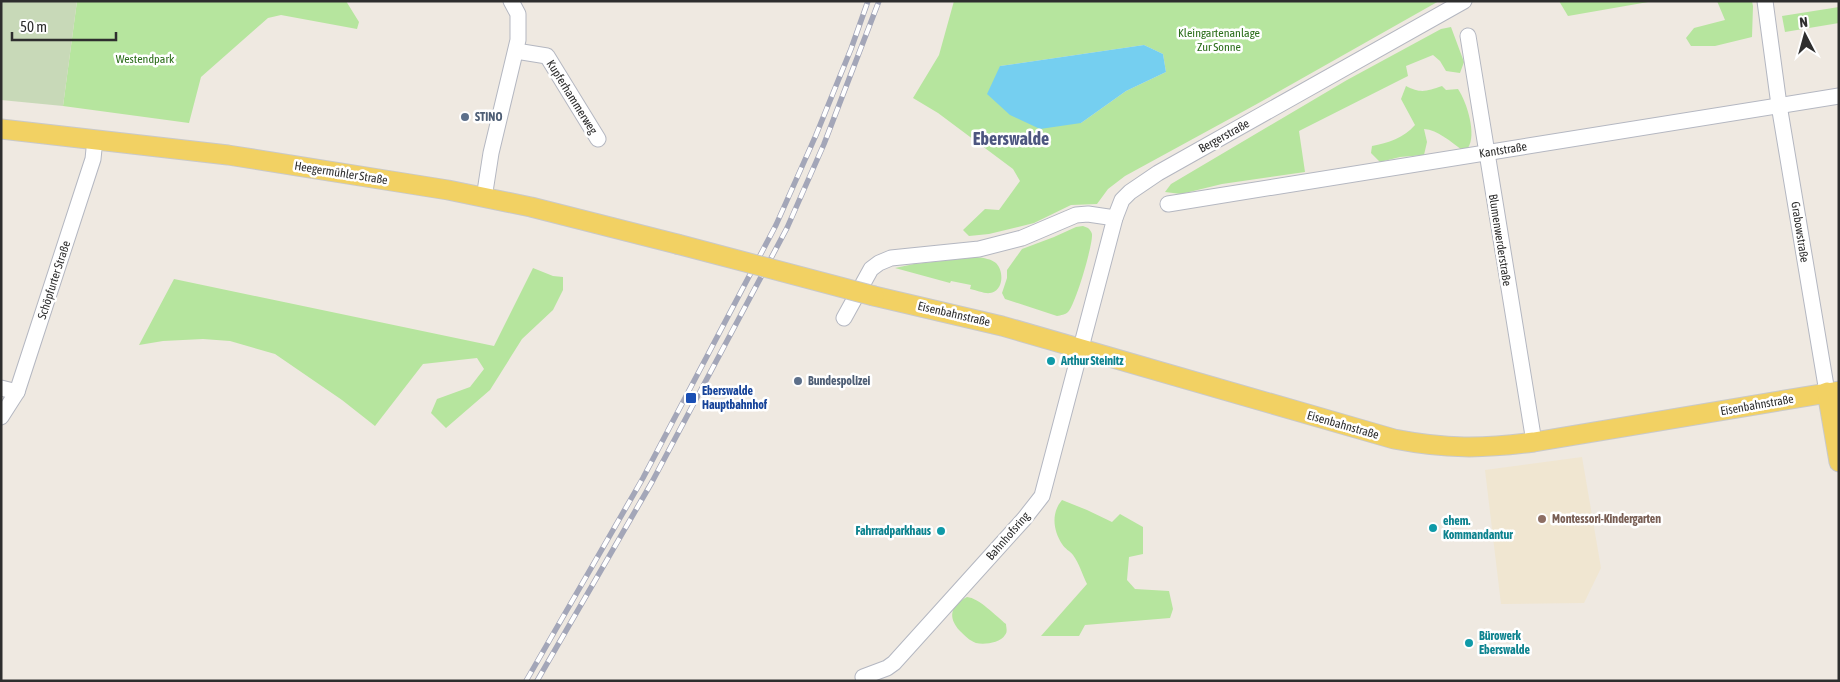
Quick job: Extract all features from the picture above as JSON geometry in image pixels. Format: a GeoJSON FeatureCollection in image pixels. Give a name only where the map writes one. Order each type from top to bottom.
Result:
{"type":"FeatureCollection","features":[{"type":"Feature","properties":{"kind":"main road","name":"Heegermühler Straße"},"geometry":{"type":"LineString","coordinates":[[1,129],[295,165],[484,198],[576,218],[677,244]]}},
{"type":"Feature","properties":{"kind":"main road","name":"Eisenbahnstraße"},"geometry":{"type":"LineString","coordinates":[[677,244],[874,296],[989,322],[1394,440],[1423,445],[1457,448],[1494,447],[1534,442],[1833,391]]}},
{"type":"Feature","properties":{"kind":"main road","name":"Grabowstraße"},"geometry":{"type":"LineString","coordinates":[[1833,391],[1839,462]]}},
{"type":"Feature","properties":{"kind":"street"},"geometry":{"type":"LineString","coordinates":[[484,198],[492,153],[518,40],[518,14],[511,1]]}},
{"type":"Feature","properties":{"kind":"street","name":"Bergerstraße"},"geometry":{"type":"LineString","coordinates":[[1081,349],[1115,218],[1122,200],[1126,196],[1158,174],[1464,1]]}},
{"type":"Feature","properties":{"kind":"street","name":"Grabowstraße"},"geometry":{"type":"LineString","coordinates":[[1765,1],[1779,105],[1833,391]]}},
{"type":"Feature","properties":{"kind":"street","name":"Blumenwerderstraße"},"geometry":{"type":"LineString","coordinates":[[1468,36],[1534,442]]}},
{"type":"Feature","properties":{"kind":"street","name":"Kupferhammerweg"},"geometry":{"type":"LineString","coordinates":[[516,51],[547,56],[598,139]]}},
{"type":"Feature","properties":{"kind":"street","name":"Kantstraße"},"geometry":{"type":"LineString","coordinates":[[1168,204],[1839,96]]}},
{"type":"Feature","properties":{"kind":"street","name":"Schöpfurter Straße"},"geometry":{"type":"LineString","coordinates":[[1,417],[17,392],[93,159],[95,139]]}},
{"type":"Feature","properties":{"kind":"street"},"geometry":{"type":"LineString","coordinates":[[844,318],[871,269],[879,263],[892,258],[988,247],[1022,238],[1076,215],[1088,214],[1115,218]]}},
{"type":"Feature","properties":{"kind":"street","name":"Bahnhofsring"},"geometry":{"type":"LineString","coordinates":[[863,677],[887,668],[894,663],[1024,519],[1042,496],[1081,349]]}},
{"type":"Feature","properties":{"kind":"street"},"geometry":{"type":"LineString","coordinates":[[1,388],[17,392]]}},
{"type":"Feature","properties":{"kind":"shaded area","name":"Montessori-Kindergarten"},"geometry":{"type":"Polygon","coordinates":[[[1582,457],[1601,568],[1584,603],[1501,604],[1485,470],[1582,457]]]}},
{"type":"Feature","properties":{"kind":"green space"},"geometry":{"type":"Polygon","coordinates":[[[1,1],[77,1],[63,106],[1,100],[1,1]]]}},
{"type":"Feature","properties":{"kind":"green space","name":"Westendpark"},"geometry":{"type":"Polygon","coordinates":[[[77,1],[346,1],[359,22],[357,29],[281,15],[268,18],[201,77],[189,123],[63,106],[77,1]]]}},
{"type":"Feature","properties":{"kind":"green space","name":"Kleingartenanlage Zur Sonne"},"geometry":{"type":"Polygon","coordinates":[[[954,1],[1439,1],[1125,176],[1108,189],[1097,204],[1071,205],[1034,223],[989,234],[969,236],[963,230],[985,209],[999,210],[1020,181],[1013,169],[938,113],[913,98],[939,55],[954,1]],[[1144,45],[1000,66],[1081,123],[1126,91],[1166,72],[1163,54],[1144,45]]]}},
{"type":"Feature","properties":{"kind":"green space"},"geometry":{"type":"Polygon","coordinates":[[[1559,1],[1654,1],[1568,16],[1559,1]]]}},
{"type":"Feature","properties":{"kind":"green space"},"geometry":{"type":"Polygon","coordinates":[[[1717,1],[1752,1],[1752,37],[1715,46],[1691,46],[1686,38],[1694,28],[1725,20],[1717,1]]]}},
{"type":"Feature","properties":{"kind":"green space"},"geometry":{"type":"Polygon","coordinates":[[[1839,7],[1839,23],[1785,32],[1782,16],[1839,7]]]}},
{"type":"Feature","properties":{"kind":"green space"},"geometry":{"type":"Polygon","coordinates":[[[1451,27],[1464,62],[1460,73],[1446,71],[1440,61],[1433,55],[1406,66],[1408,76],[1299,131],[1305,172],[1222,184],[1181,194],[1165,192],[1171,184],[1347,80],[1441,29],[1451,27]]]}},
{"type":"Feature","properties":{"kind":"green space"},"geometry":{"type":"Polygon","coordinates":[[[1406,86],[1420,91],[1442,86],[1446,90],[1458,89],[1470,118],[1472,135],[1468,148],[1462,150],[1439,134],[1424,129],[1427,142],[1424,155],[1400,157],[1380,162],[1371,153],[1372,146],[1395,139],[1411,130],[1415,125],[1401,99],[1406,86]]]}},
{"type":"Feature","properties":{"kind":"green space"},"geometry":{"type":"Polygon","coordinates":[[[1083,226],[1091,231],[1092,240],[1079,288],[1068,312],[1057,316],[1005,299],[1002,293],[1007,278],[1007,270],[1022,249],[1076,227],[1083,226]]]}},
{"type":"Feature","properties":{"kind":"green space"},"geometry":{"type":"Polygon","coordinates":[[[977,257],[992,261],[999,267],[1001,280],[998,289],[995,291],[990,293],[983,292],[970,289],[971,285],[951,281],[950,283],[895,268],[914,264],[977,257]]]}},
{"type":"Feature","properties":{"kind":"green space"},"geometry":{"type":"Polygon","coordinates":[[[533,268],[553,276],[563,277],[563,290],[553,310],[522,339],[490,390],[446,428],[431,413],[437,399],[470,387],[484,369],[477,358],[423,364],[375,426],[342,400],[275,354],[230,341],[203,339],[163,341],[139,345],[174,279],[494,346],[533,268]]]}},
{"type":"Feature","properties":{"kind":"green space"},"geometry":{"type":"Polygon","coordinates":[[[1062,500],[1112,522],[1120,514],[1143,527],[1143,554],[1129,557],[1127,580],[1135,589],[1169,591],[1173,609],[1170,618],[1085,625],[1079,636],[1041,636],[1087,584],[1075,558],[1059,539],[1055,527],[1056,510],[1062,500]]]}},
{"type":"Feature","properties":{"kind":"green space"},"geometry":{"type":"Polygon","coordinates":[[[967,597],[982,604],[1006,624],[1006,632],[1003,638],[992,643],[979,644],[967,638],[960,631],[952,616],[957,604],[967,597]]]}},
{"type":"Feature","properties":{"kind":"water"},"geometry":{"type":"Polygon","coordinates":[[[1144,45],[1163,54],[1166,72],[1126,91],[1081,123],[1040,129],[1010,115],[987,94],[1000,66],[1144,45]]]}},
{"type":"Feature","properties":{"kind":"railway"},"geometry":{"type":"LineString","coordinates":[[526,681],[643,478],[776,225],[816,135],[851,49],[868,1]]}},
{"type":"Feature","properties":{"kind":"railway"},"geometry":{"type":"LineString","coordinates":[[537,681],[652,482],[787,228],[824,144],[879,1]]}},
{"type":"Feature","properties":{"kind":"place","name":"STINO"},"geometry":{"type":"Point","coordinates":[465,117]}},
{"type":"Feature","properties":{"kind":"place","name":"Arthur Steinitz"},"geometry":{"type":"Point","coordinates":[1051,361]}},
{"type":"Feature","properties":{"kind":"place","name":"Bundespolizei"},"geometry":{"type":"Point","coordinates":[798,381]}},
{"type":"Feature","properties":{"kind":"place","name":"Eberswalde Hauptbahnhof"},"geometry":{"type":"Point","coordinates":[691,398]}},
{"type":"Feature","properties":{"kind":"place","name":"Montessori-Kindergarten"},"geometry":{"type":"Point","coordinates":[1542,519]}},
{"type":"Feature","properties":{"kind":"place","name":"ehem. Kommandantur"},"geometry":{"type":"Point","coordinates":[1433,528]}},
{"type":"Feature","properties":{"kind":"place","name":"Fahrradparkhaus"},"geometry":{"type":"Point","coordinates":[941,531]}},
{"type":"Feature","properties":{"kind":"place","name":"Bürowerk Eberswalde"},"geometry":{"type":"Point","coordinates":[1469,643]}},
{"type":"Feature","properties":{"kind":"district","name":"Eberswalde"},"geometry":{"type":"Point","coordinates":[1011,139]}}]}
